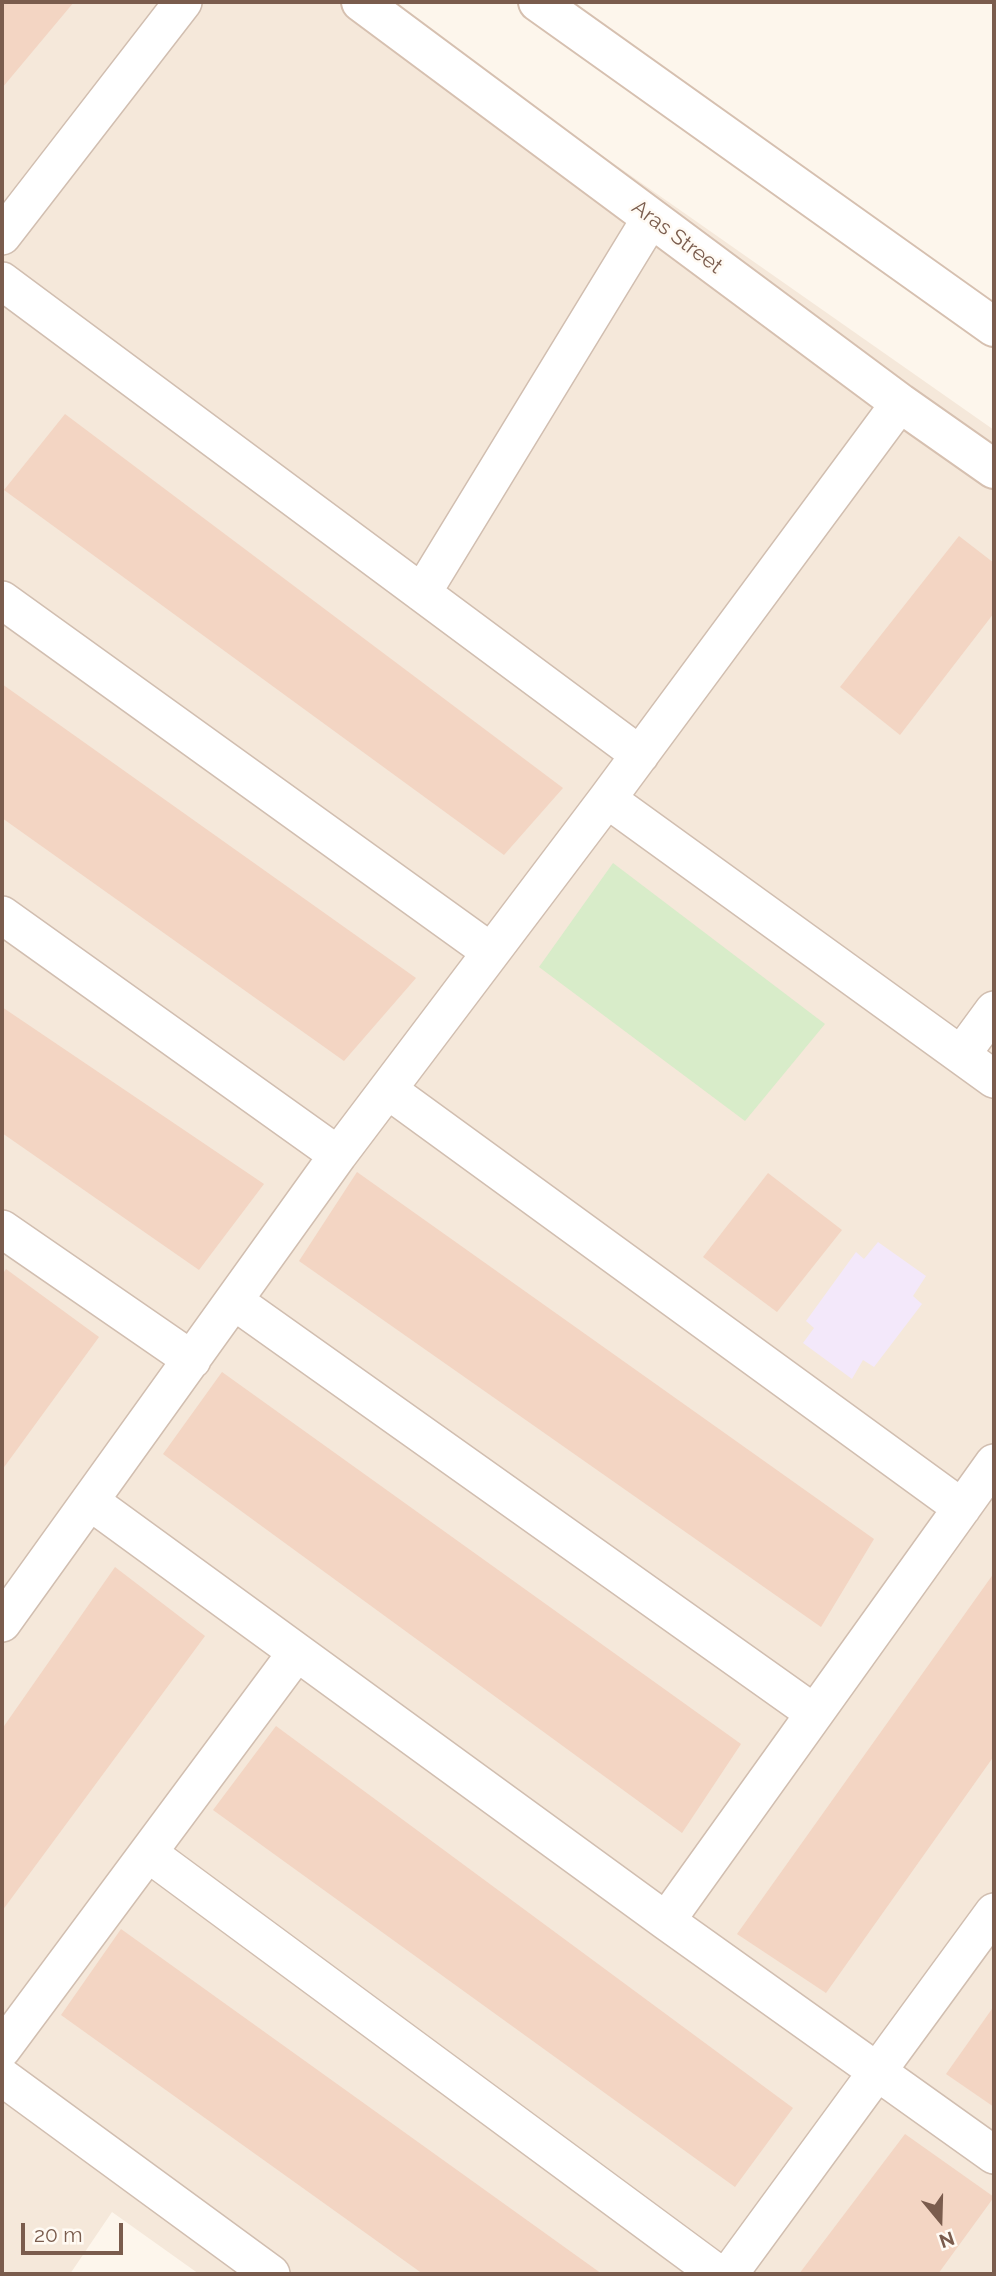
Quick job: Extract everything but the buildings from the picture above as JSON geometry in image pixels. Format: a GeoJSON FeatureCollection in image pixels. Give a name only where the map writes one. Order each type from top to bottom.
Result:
{"type":"FeatureCollection","features":[{"type":"Feature","properties":{"kind":"street"},"geometry":{"type":"LineString","coordinates":[[2,236],[183,2]]}},
{"type":"Feature","properties":{"kind":"street","name":"Aras Street"},"geometry":{"type":"LineString","coordinates":[[361,2],[900,403],[994,469]]}},
{"type":"Feature","properties":{"kind":"street"},"geometry":{"type":"LineString","coordinates":[[554,6],[994,327]]}},
{"type":"Feature","properties":{"kind":"street"},"geometry":{"type":"LineString","coordinates":[[422,593],[652,218]]}},
{"type":"Feature","properties":{"kind":"street"},"geometry":{"type":"LineString","coordinates":[[2,281],[640,755]]}},
{"type":"Feature","properties":{"kind":"street"},"geometry":{"type":"LineString","coordinates":[[2,1623],[338,1155],[640,755],[900,403]]}},
{"type":"Feature","properties":{"kind":"street"},"geometry":{"type":"LineString","coordinates":[[2,600],[491,952]]}},
{"type":"Feature","properties":{"kind":"street"},"geometry":{"type":"LineString","coordinates":[[607,799],[994,1079]]}},
{"type":"Feature","properties":{"kind":"street"},"geometry":{"type":"LineString","coordinates":[[2,915],[338,1155]]}},
{"type":"Feature","properties":{"kind":"street"},"geometry":{"type":"LineString","coordinates":[[961,1055],[994,1010]]}},
{"type":"Feature","properties":{"kind":"street"},"geometry":{"type":"LineString","coordinates":[[388,1090],[962,1508]]}},
{"type":"Feature","properties":{"kind":"street"},"geometry":{"type":"LineString","coordinates":[[2,1229],[192,1360]]}},
{"type":"Feature","properties":{"kind":"street"},"geometry":{"type":"LineString","coordinates":[[234,1301],[814,1713]]}},
{"type":"Feature","properties":{"kind":"street"},"geometry":{"type":"LineString","coordinates":[[666,1921],[994,1463]]}},
{"type":"Feature","properties":{"kind":"street"},"geometry":{"type":"LineString","coordinates":[[91,1502],[666,1921],[994,2155]]}},
{"type":"Feature","properties":{"kind":"street"},"geometry":{"type":"LineString","coordinates":[[2,2049],[297,1652]]}},
{"type":"Feature","properties":{"kind":"street"},"geometry":{"type":"LineString","coordinates":[[148,1853],[718,2274]]}},
{"type":"Feature","properties":{"kind":"street"},"geometry":{"type":"LineString","coordinates":[[729,2274],[994,1912]]}},
{"type":"Feature","properties":{"kind":"street"},"geometry":{"type":"LineString","coordinates":[[2,2077],[271,2274]]}},
{"type":"Feature","properties":{"kind":"shaded area"},"geometry":{"type":"Polygon","coordinates":[[[2,2],[383,2],[994,430],[994,2274],[199,2274],[112,2212],[70,2274],[2,2274],[2,2]]]}},
{"type":"Feature","properties":{"kind":"shaded area"},"geometry":{"type":"Polygon","coordinates":[[[878,1242],[926,1276],[913,1296],[922,1304],[874,1367],[863,1360],[852,1379],[803,1343],[814,1328],[806,1321],[856,1252],[864,1259],[878,1242]]]}},
{"type":"Feature","properties":{"kind":"green space"},"geometry":{"type":"Polygon","coordinates":[[[613,863],[825,1024],[745,1121],[539,967],[613,863]]]}}]}
